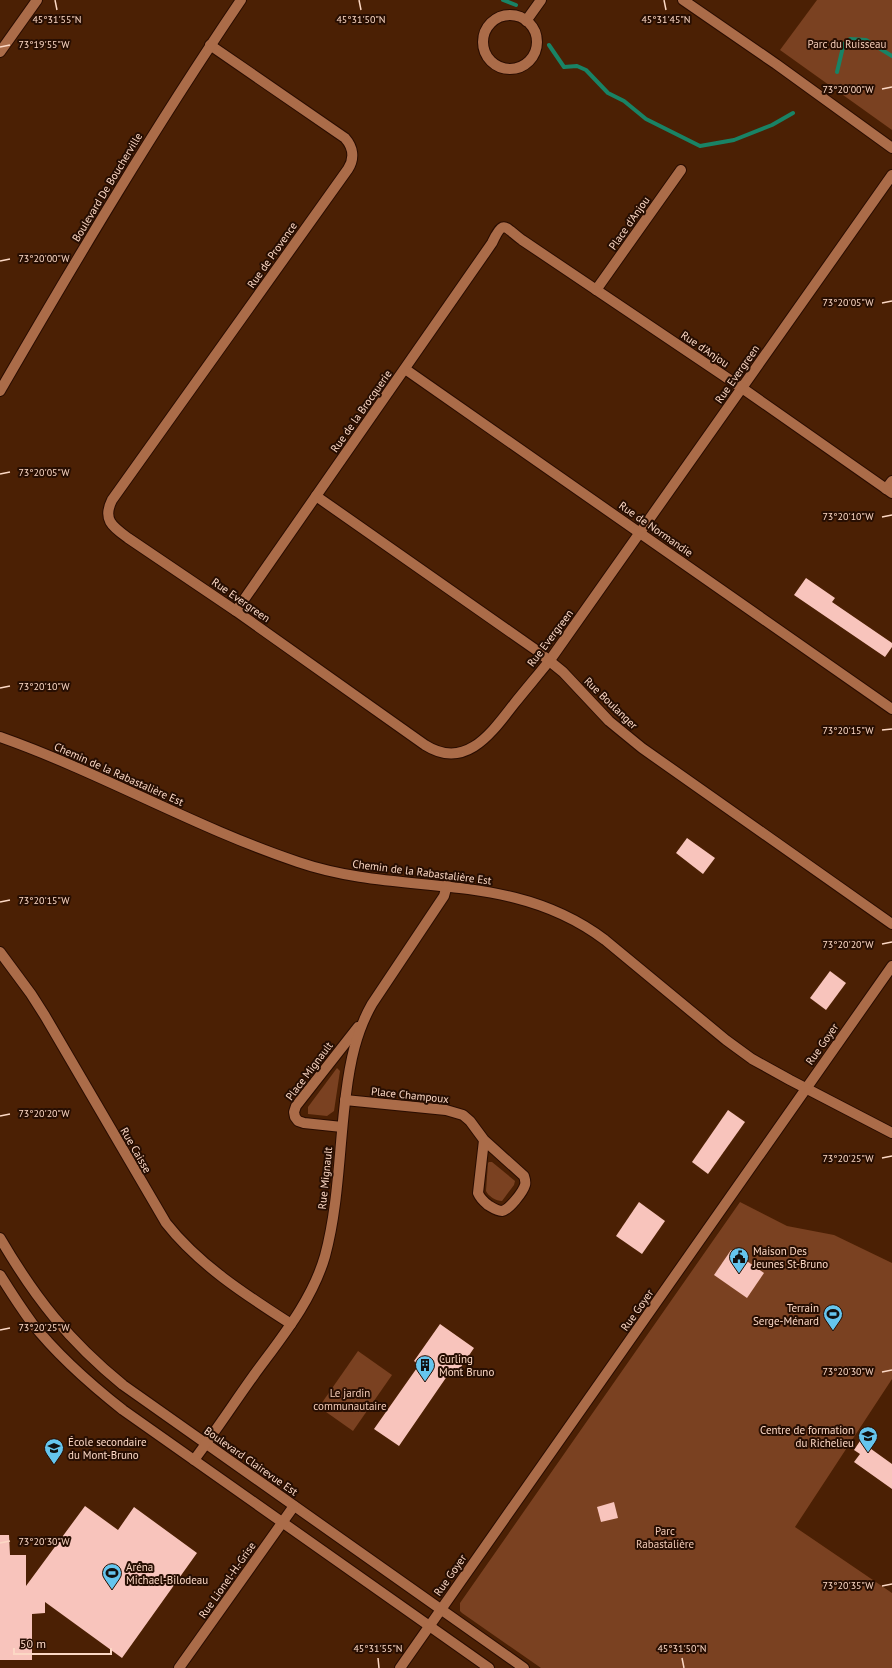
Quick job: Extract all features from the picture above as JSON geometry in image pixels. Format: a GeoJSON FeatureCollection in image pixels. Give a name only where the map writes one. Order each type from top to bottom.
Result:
{"type":"FeatureCollection","features":[{"type":"Feature","properties":{"kind":"street"},"geometry":{"type":"LineString","coordinates":[[0,52],[37,0]]}},
{"type":"Feature","properties":{"kind":"street","name":"Boulevard De Boucherville"},"geometry":{"type":"LineString","coordinates":[[0,391],[116,193],[210,45],[241,0]]}},
{"type":"Feature","properties":{"kind":"street"},"geometry":{"type":"LineString","coordinates":[[526,21],[541,0]]}},
{"type":"Feature","properties":{"kind":"street"},"geometry":{"type":"LineString","coordinates":[[683,0],[776,64],[892,148]]}},
{"type":"Feature","properties":{"kind":"street"},"geometry":{"type":"LineString","coordinates":[[505,16],[518,17],[526,21],[532,28],[535,36],[536,44],[534,53],[522,66],[514,69],[505,69],[497,66],[485,53],[483,44],[487,28],[493,21],[505,16]]}},
{"type":"Feature","properties":{"kind":"street","name":"Rue de Provence"},"geometry":{"type":"LineString","coordinates":[[109,518],[109,507],[112,500],[352,162],[352,149],[345,138],[210,45]]}},
{"type":"Feature","properties":{"kind":"street","name":"Place d'Anjou"},"geometry":{"type":"LineString","coordinates":[[596,290],[681,170]]}},
{"type":"Feature","properties":{"kind":"street","name":"Rue Evergreen"},"geometry":{"type":"LineString","coordinates":[[109,518],[116,528],[128,538],[236,611],[430,749],[441,753],[453,754],[464,752],[480,743],[497,726],[550,660],[892,175]]}},
{"type":"Feature","properties":{"kind":"street","name":"Rue d'Anjou"},"geometry":{"type":"LineString","coordinates":[[505,227],[509,228],[522,240],[890,488]]}},
{"type":"Feature","properties":{"kind":"street","name":"Rue de la Brocquerie"},"geometry":{"type":"LineString","coordinates":[[236,611],[492,243],[499,230],[505,227]]}},
{"type":"Feature","properties":{"kind":"street","name":"Rue de Normandie"},"geometry":{"type":"LineString","coordinates":[[405,369],[892,709]]}},
{"type":"Feature","properties":{"kind":"street","name":"Rue Boulanger"},"geometry":{"type":"LineString","coordinates":[[316,496],[550,660],[609,721],[642,748],[892,924]]}},
{"type":"Feature","properties":{"kind":"street","name":"Chemin de la Rabastalière Est"},"geometry":{"type":"LineString","coordinates":[[0,737],[54,758],[232,836],[299,862],[359,877],[447,886],[520,898],[554,909],[574,919],[605,940],[739,1050],[765,1067],[892,1133]]}},
{"type":"Feature","properties":{"kind":"street","name":"Rue Mignault"},"geometry":{"type":"LineString","coordinates":[[194,1460],[290,1324],[313,1288],[325,1256],[333,1214],[345,1100],[351,1061],[363,1021],[383,986],[444,896],[447,886]]}},
{"type":"Feature","properties":{"kind":"street","name":"Rue Caisse"},"geometry":{"type":"LineString","coordinates":[[0,952],[31,994],[45,1016],[166,1223],[182,1242],[200,1259],[290,1324]]}},
{"type":"Feature","properties":{"kind":"street","name":"Rue Goyer"},"geometry":{"type":"LineString","coordinates":[[400,1668],[892,966]]}},
{"type":"Feature","properties":{"kind":"street","name":"Place Mignault"},"geometry":{"type":"LineString","coordinates":[[342,1127],[301,1122],[295,1117],[294,1112],[296,1106],[363,1021]]}},
{"type":"Feature","properties":{"kind":"street","name":"Place Champoux"},"geometry":{"type":"LineString","coordinates":[[345,1100],[456,1112],[470,1121],[484,1140],[497,1153],[523,1173],[525,1184],[523,1190],[509,1208],[504,1210],[496,1210],[479,1195],[484,1140]]}},
{"type":"Feature","properties":{"kind":"street","name":"Boulevard Clairevue Est"},"geometry":{"type":"LineString","coordinates":[[0,1238],[29,1286],[42,1304],[75,1343],[123,1385],[524,1668]]}},
{"type":"Feature","properties":{"kind":"street"},"geometry":{"type":"LineString","coordinates":[[0,1275],[33,1323],[78,1372],[123,1410],[283,1521],[489,1668]]}},
{"type":"Feature","properties":{"kind":"street","name":"Rue Lionel-H.-Grise"},"geometry":{"type":"LineString","coordinates":[[179,1668],[294,1506]]}},
{"type":"Feature","properties":{"kind":"green space","name":"Parc du Ruisseau"},"geometry":{"type":"Polygon","coordinates":[[[817,0],[892,0],[892,130],[780,50],[817,0]]]}},
{"type":"Feature","properties":{"kind":"green space"},"geometry":{"type":"Polygon","coordinates":[[[337,1068],[340,1071],[334,1111],[327,1116],[308,1114],[308,1107],[337,1068]]]}},
{"type":"Feature","properties":{"kind":"green space"},"geometry":{"type":"Polygon","coordinates":[[[489,1162],[492,1162],[515,1181],[514,1185],[502,1201],[492,1198],[486,1191],[489,1162]]]}},
{"type":"Feature","properties":{"kind":"green space","name":"Parc Rabastalière"},"geometry":{"type":"Polygon","coordinates":[[[740,1202],[787,1226],[834,1235],[892,1263],[892,1379],[795,1527],[892,1593],[892,1668],[541,1668],[462,1613],[460,1611],[460,1603],[740,1202]]]}},
{"type":"Feature","properties":{"kind":"green space","name":"Le jardin communautaire"},"geometry":{"type":"Polygon","coordinates":[[[358,1351],[392,1375],[353,1431],[319,1407],[358,1351]]]}},
{"type":"Feature","properties":{"kind":"building"},"geometry":{"type":"Polygon","coordinates":[[[806,578],[835,598],[832,602],[892,643],[892,647],[885,657],[794,595],[806,578]]]}},
{"type":"Feature","properties":{"kind":"building"},"geometry":{"type":"Polygon","coordinates":[[[687,838],[715,858],[703,874],[676,853],[687,838]]]}},
{"type":"Feature","properties":{"kind":"building"},"geometry":{"type":"Polygon","coordinates":[[[830,971],[846,983],[826,1010],[810,998],[830,971]]]}},
{"type":"Feature","properties":{"kind":"building"},"geometry":{"type":"Polygon","coordinates":[[[728,1110],[745,1122],[708,1174],[692,1162],[728,1110]]]}},
{"type":"Feature","properties":{"kind":"building"},"geometry":{"type":"Polygon","coordinates":[[[639,1202],[665,1221],[642,1254],[616,1236],[639,1202]]]}},
{"type":"Feature","properties":{"kind":"building","name":"Maison Des Jeunes St-Bruno"},"geometry":{"type":"Polygon","coordinates":[[[731,1250],[764,1273],[747,1298],[714,1275],[731,1250]]]}},
{"type":"Feature","properties":{"kind":"building","name":"Curling Mont Bruno"},"geometry":{"type":"Polygon","coordinates":[[[440,1324],[474,1348],[457,1373],[452,1369],[399,1446],[374,1429],[419,1365],[414,1361],[440,1324]]]}},
{"type":"Feature","properties":{"kind":"building"},"geometry":{"type":"Polygon","coordinates":[[[860,1441],[892,1464],[892,1489],[854,1462],[860,1454],[854,1450],[860,1441]]]}},
{"type":"Feature","properties":{"kind":"building"},"geometry":{"type":"Polygon","coordinates":[[[614,1502],[618,1518],[601,1522],[597,1507],[614,1502]]]}},
{"type":"Feature","properties":{"kind":"building","name":"Aréna Michael-Bilodeau"},"geometry":{"type":"Polygon","coordinates":[[[85,1506],[118,1530],[134,1507],[197,1553],[122,1658],[45,1602],[45,1613],[32,1614],[32,1660],[0,1660],[0,1535],[9,1535],[10,1555],[26,1555],[26,1586],[85,1506]]]}},
{"type":"Feature","properties":{"kind":"waterway"},"geometry":{"type":"LineString","coordinates":[[503,0],[516,5]]}},
{"type":"Feature","properties":{"kind":"waterway"},"geometry":{"type":"LineString","coordinates":[[837,72],[843,47],[850,39],[866,40],[892,56]]}},
{"type":"Feature","properties":{"kind":"waterway"},"geometry":{"type":"LineString","coordinates":[[549,45],[564,67],[577,66],[586,70],[608,93],[624,101],[646,119],[700,146],[734,140],[772,125],[793,113]]}},
{"type":"Feature","properties":{"kind":"place","name":"Maison Des Jeunes St-Bruno"},"geometry":{"type":"Point","coordinates":[739,1274]}},
{"type":"Feature","properties":{"kind":"place","name":"Terrain Serge-Ménard"},"geometry":{"type":"Point","coordinates":[833,1331]}},
{"type":"Feature","properties":{"kind":"place","name":"Curling Mont Bruno"},"geometry":{"type":"Point","coordinates":[425,1382]}},
{"type":"Feature","properties":{"kind":"place","name":"Centre de formation du Richelieu"},"geometry":{"type":"Point","coordinates":[868,1453]}},
{"type":"Feature","properties":{"kind":"place","name":"École secondaire du Mont-Bruno"},"geometry":{"type":"Point","coordinates":[54,1465]}},
{"type":"Feature","properties":{"kind":"place","name":"Aréna Michael-Bilodeau"},"geometry":{"type":"Point","coordinates":[112,1590]}}]}
